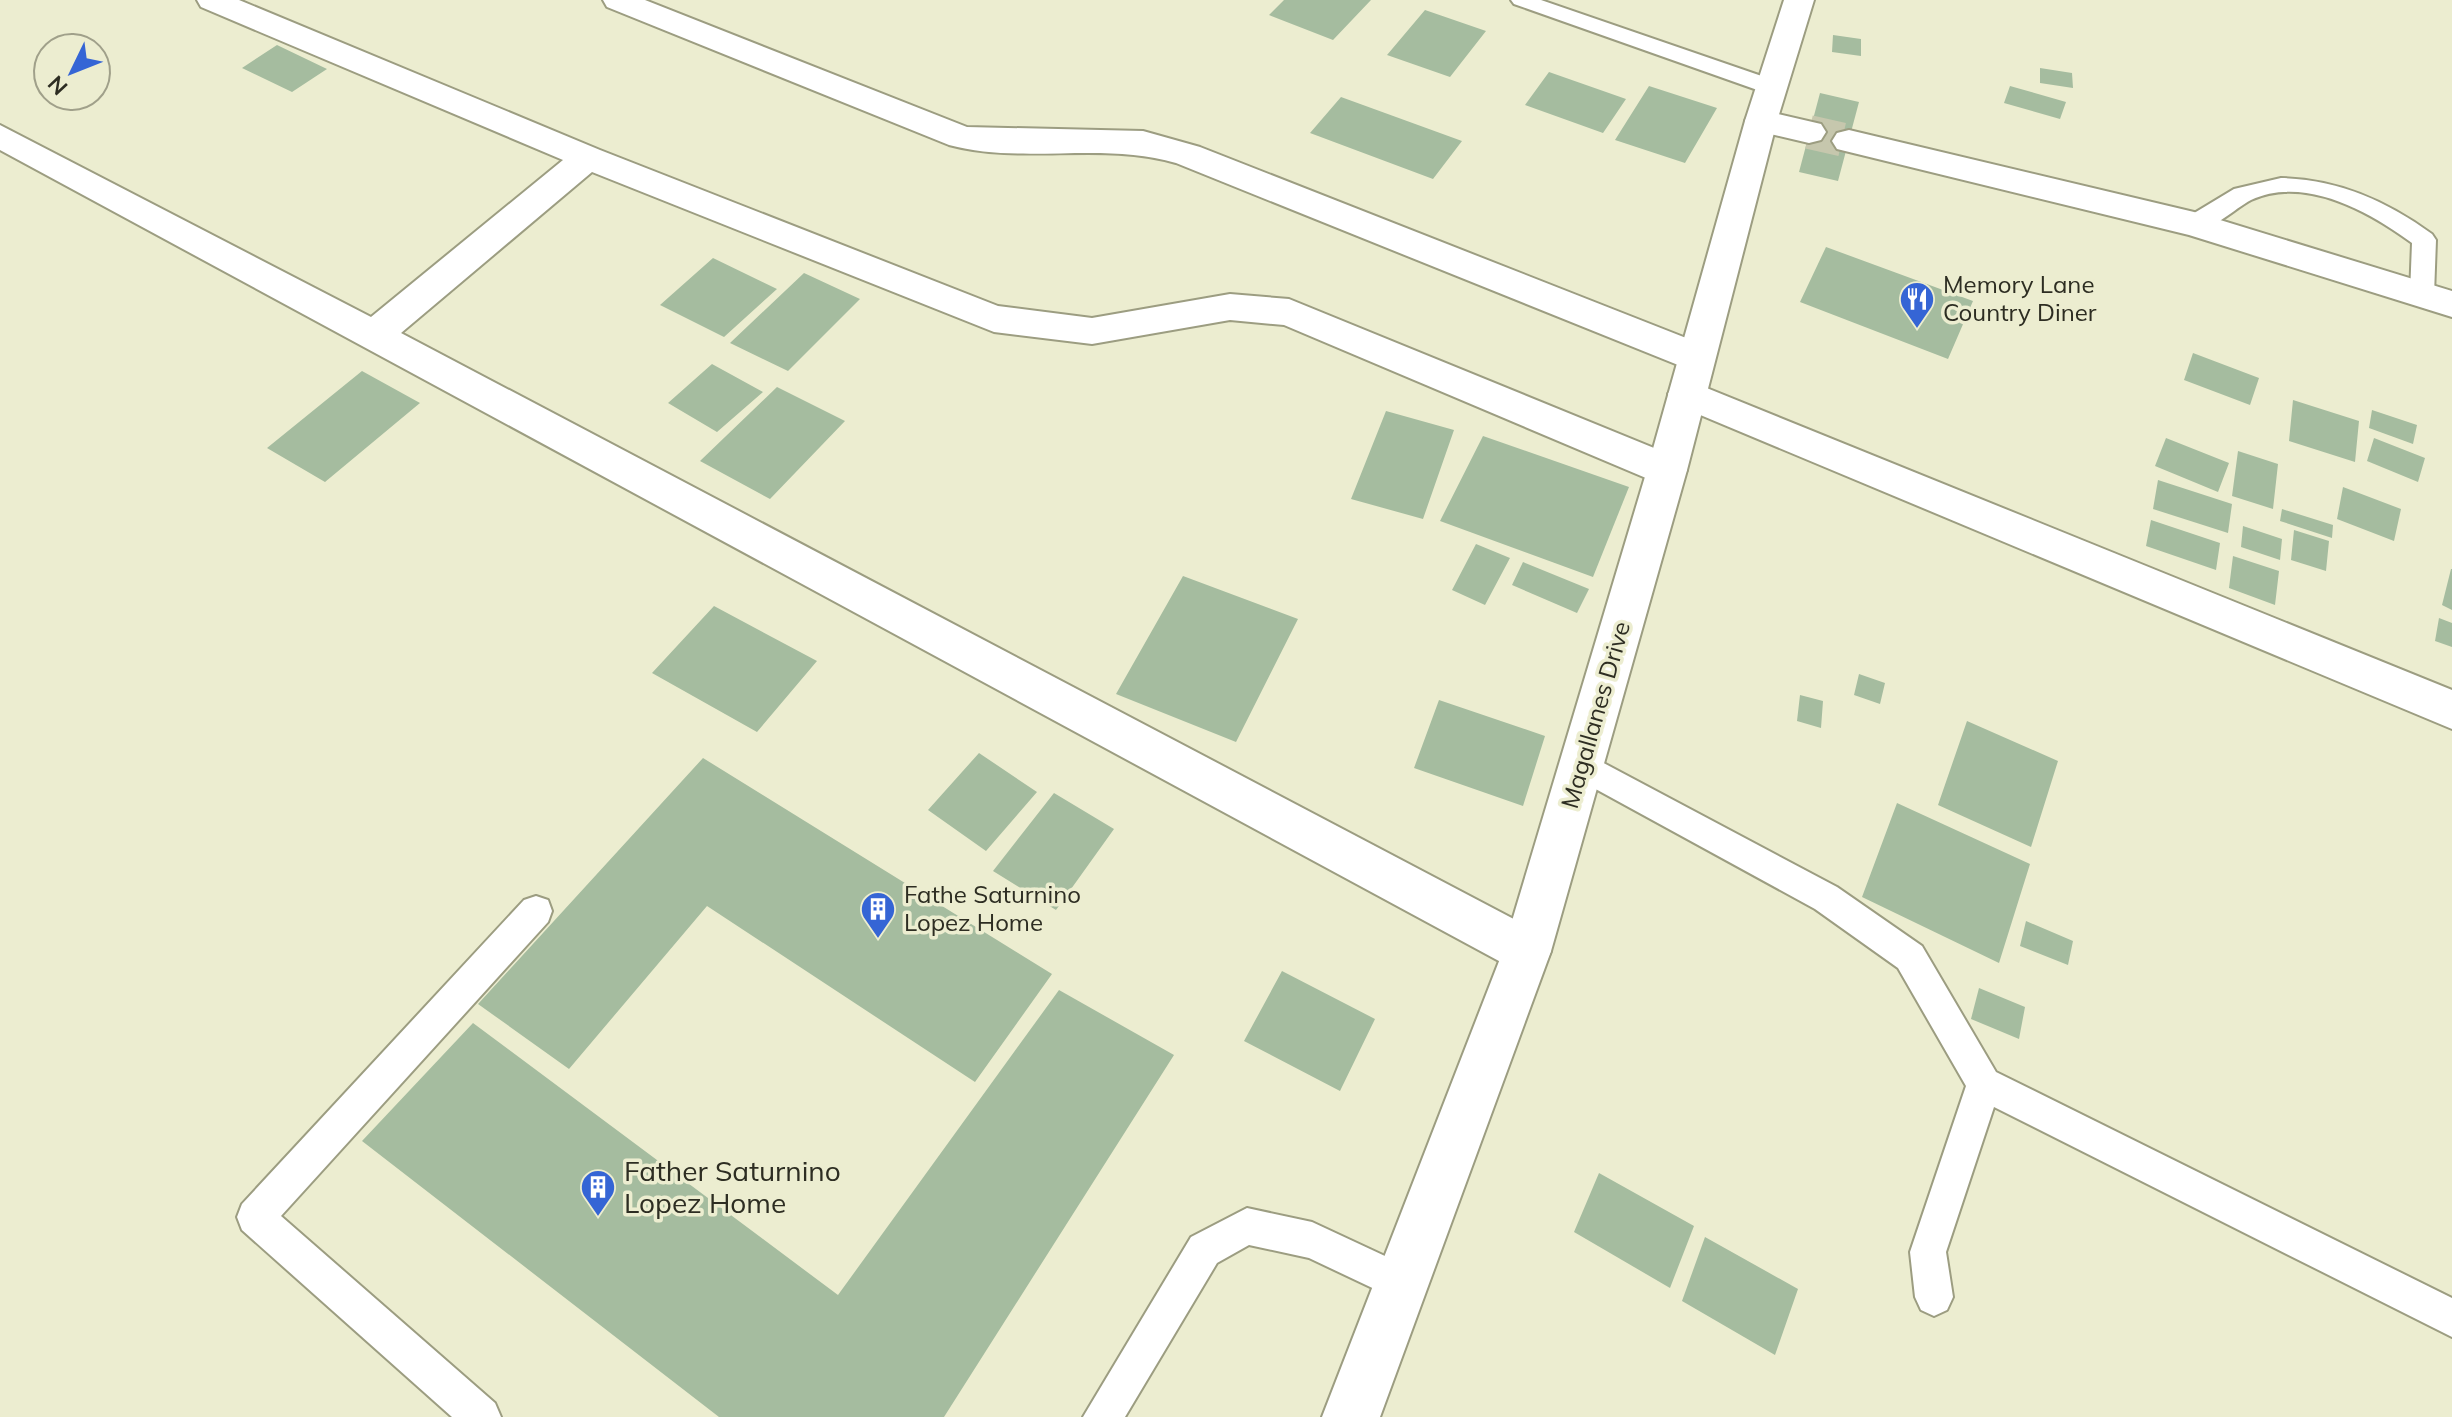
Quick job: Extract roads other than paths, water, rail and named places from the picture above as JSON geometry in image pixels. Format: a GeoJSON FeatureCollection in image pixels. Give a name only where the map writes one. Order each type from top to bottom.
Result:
{"type":"FeatureCollection","features":[{"type":"Feature","properties":{"kind":"street"},"geometry":{"type":"LineString","coordinates":[[212,0],[588,158],[994,319],[1092,331],[1230,307],[1289,312],[1667,470]]}},
{"type":"Feature","properties":{"kind":"street"},"geometry":{"type":"LineString","coordinates":[[618,0],[961,137],[1143,142],[1188,155],[2452,710]]}},
{"type":"Feature","properties":{"kind":"street","name":"Magallanes Drive"},"geometry":{"type":"LineString","coordinates":[[1351,1417],[1527,951],[1667,470],[1761,121],[1799,0]]}},
{"type":"Feature","properties":{"kind":"street"},"geometry":{"type":"LineString","coordinates":[[1761,121],[1809,132]]}},
{"type":"Feature","properties":{"kind":"street"},"geometry":{"type":"LineString","coordinates":[[0,136],[1527,951]]}},
{"type":"Feature","properties":{"kind":"street"},"geometry":{"type":"LineString","coordinates":[[1849,141],[2194,224],[2437,299]]}},
{"type":"Feature","properties":{"kind":"street"},"geometry":{"type":"LineString","coordinates":[[373,336],[588,158]]}},
{"type":"Feature","properties":{"kind":"lane"},"geometry":{"type":"LineString","coordinates":[[1521,0],[1771,87]]}},
{"type":"Feature","properties":{"kind":"lane"},"geometry":{"type":"LineString","coordinates":[[2194,224],[2259,189],[2305,186],[2354,198],[2400,221],[2424,240],[2437,299]]}},
{"type":"Feature","properties":{"kind":"lane"},"geometry":{"type":"LineString","coordinates":[[1581,765],[1826,898],[1910,957],[1984,1084],[2452,1318]]}},
{"type":"Feature","properties":{"kind":"lane"},"geometry":{"type":"LineString","coordinates":[[481,1417],[255,1217],[536,911]]}},
{"type":"Feature","properties":{"kind":"lane"},"geometry":{"type":"LineString","coordinates":[[1934,1297],[1928,1252],[1984,1084]]}},
{"type":"Feature","properties":{"kind":"lane"},"geometry":{"type":"LineString","coordinates":[[1103,1417],[1204,1250],[1247,1226],[1312,1240],[1402,1283]]}},
{"type":"Feature","properties":{"kind":"tunnel"},"geometry":{"type":"LineString","coordinates":[[1809,132],[1849,141]]}},
{"type":"Feature","properties":{"kind":"place","name":"Memory Lane Country Diner"},"geometry":{"type":"Point","coordinates":[1917,330]}},
{"type":"Feature","properties":{"kind":"place","name":"Fathe Saturnino Lopez Home"},"geometry":{"type":"Point","coordinates":[878,940]}},
{"type":"Feature","properties":{"kind":"place","name":"Father Saturnino Lopez Home"},"geometry":{"type":"Point","coordinates":[598,1218]}}]}
